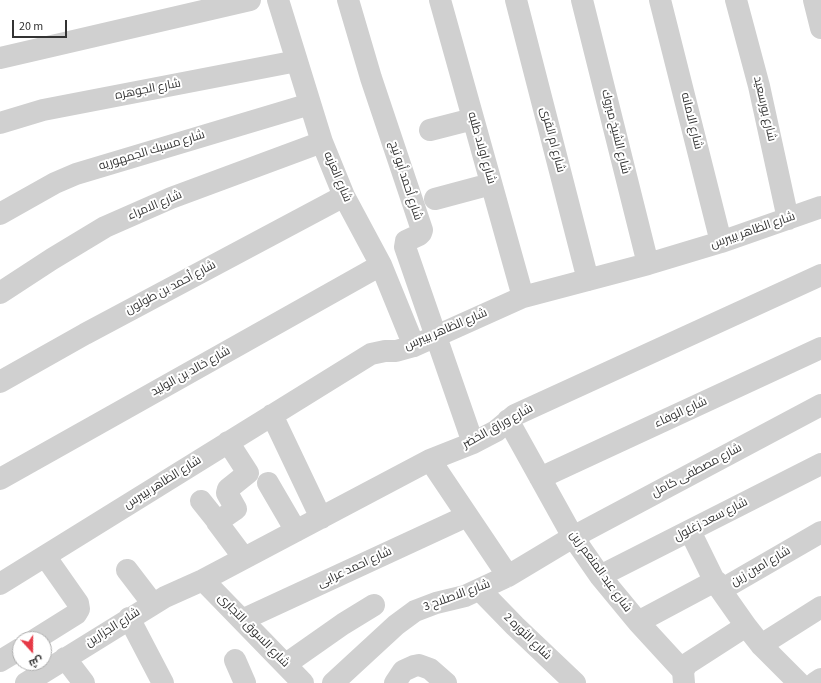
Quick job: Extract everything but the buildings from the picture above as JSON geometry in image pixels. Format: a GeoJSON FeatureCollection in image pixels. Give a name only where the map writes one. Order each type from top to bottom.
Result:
{"type":"FeatureCollection","features":[{"type":"Feature","properties":{"kind":"street"},"geometry":{"type":"LineString","coordinates":[[0,58],[250,0]]}},
{"type":"Feature","properties":{"kind":"street","name":"شارع العزبه"},"geometry":{"type":"LineString","coordinates":[[278,0],[322,142],[344,196],[381,265],[414,346]]}},
{"type":"Feature","properties":{"kind":"street","name":"شارع أحمد أبو تيج"},"geometry":{"type":"LineString","coordinates":[[348,0],[371,78],[422,230],[419,235],[406,241],[405,245],[473,443]]}},
{"type":"Feature","properties":{"kind":"street","name":"شارع اولاد طلبه"},"geometry":{"type":"LineString","coordinates":[[440,0],[523,297]]}},
{"type":"Feature","properties":{"kind":"street","name":"شارع ام القرى"},"geometry":{"type":"LineString","coordinates":[[516,0],[588,280]]}},
{"type":"Feature","properties":{"kind":"street","name":"شارع الشيخ مبروك"},"geometry":{"type":"LineString","coordinates":[[582,0],[648,264]]}},
{"type":"Feature","properties":{"kind":"street","name":"شارع الامانه"},"geometry":{"type":"LineString","coordinates":[[660,0],[721,242]]}},
{"type":"Feature","properties":{"kind":"street","name":"شارع بورسعيد"},"geometry":{"type":"LineString","coordinates":[[736,0],[759,86],[788,219]]}},
{"type":"Feature","properties":{"kind":"street"},"geometry":{"type":"LineString","coordinates":[[814,0],[821,28]]}},
{"type":"Feature","properties":{"kind":"street","name":"شارع الجوهره"},"geometry":{"type":"LineString","coordinates":[[0,123],[43,110],[297,61]]}},
{"type":"Feature","properties":{"kind":"street","name":"شارع مسبك الجمهوريه"},"geometry":{"type":"LineString","coordinates":[[0,214],[55,183],[76,174],[310,104]]}},
{"type":"Feature","properties":{"kind":"street"},"geometry":{"type":"LineString","coordinates":[[430,130],[473,118]]}},
{"type":"Feature","properties":{"kind":"street","name":"شارع الامراء"},"geometry":{"type":"LineString","coordinates":[[0,293],[105,227],[171,198],[322,142]]}},
{"type":"Feature","properties":{"kind":"street"},"geometry":{"type":"LineString","coordinates":[[435,198],[491,184]]}},
{"type":"Feature","properties":{"kind":"street","name":"شارع أحمد بن طولون"},"geometry":{"type":"LineString","coordinates":[[0,382],[92,330],[344,196]]}},
{"type":"Feature","properties":{"kind":"street","name":"شارع الظاهر بيبرس"},"geometry":{"type":"LineString","coordinates":[[0,584],[371,354],[385,351],[396,351],[414,346],[523,297],[648,264],[721,242],[821,207]]}},
{"type":"Feature","properties":{"kind":"street","name":"شارع خالد بن الوليد"},"geometry":{"type":"LineString","coordinates":[[0,479],[381,265]]}},
{"type":"Feature","properties":{"kind":"street","name":"شارع وراق الخضر"},"geometry":{"type":"LineString","coordinates":[[203,580],[430,460],[473,443],[496,431],[508,420],[522,412],[821,275]]}},
{"type":"Feature","properties":{"kind":"street","name":"شارع الوفاء"},"geometry":{"type":"LineString","coordinates":[[540,478],[821,348]]}},
{"type":"Feature","properties":{"kind":"street","name":"شارع مصطفى كامل"},"geometry":{"type":"LineString","coordinates":[[573,537],[821,405]]}},
{"type":"Feature","properties":{"kind":"street"},"geometry":{"type":"LineString","coordinates":[[272,415],[321,518]]}},
{"type":"Feature","properties":{"kind":"street","name":"شارع عبد المنعم زين"},"geometry":{"type":"LineString","coordinates":[[508,420],[573,537],[600,576],[684,677]]}},
{"type":"Feature","properties":{"kind":"street"},"geometry":{"type":"LineString","coordinates":[[217,521],[235,510],[236,506],[227,491],[229,487],[248,473],[228,442]]}},
{"type":"Feature","properties":{"kind":"street"},"geometry":{"type":"LineString","coordinates":[[430,460],[508,576]]}},
{"type":"Feature","properties":{"kind":"street","name":"شارع سعد زغلول"},"geometry":{"type":"LineString","coordinates":[[600,576],[821,464]]}},
{"type":"Feature","properties":{"kind":"street"},"geometry":{"type":"LineString","coordinates":[[268,483],[296,530]]}},
{"type":"Feature","properties":{"kind":"street"},"geometry":{"type":"LineString","coordinates":[[201,501],[244,558]]}},
{"type":"Feature","properties":{"kind":"street","name":"شارع احمد عرابى"},"geometry":{"type":"LineString","coordinates":[[242,620],[467,516]]}},
{"type":"Feature","properties":{"kind":"street"},"geometry":{"type":"LineString","coordinates":[[690,531],[715,582],[746,626],[761,644],[799,683]]}},
{"type":"Feature","properties":{"kind":"street","name":"شارع امين زين"},"geometry":{"type":"LineString","coordinates":[[638,622],[715,582],[722,587],[726,587],[821,532]]}},
{"type":"Feature","properties":{"kind":"street","name":"شارع الاصلاح 3"},"geometry":{"type":"LineString","coordinates":[[332,683],[396,625],[415,611],[480,590],[508,576],[573,537]]}},
{"type":"Feature","properties":{"kind":"street"},"geometry":{"type":"LineString","coordinates":[[45,556],[78,603],[79,609],[76,614],[49,631]]}},
{"type":"Feature","properties":{"kind":"street"},"geometry":{"type":"LineString","coordinates":[[127,570],[153,604]]}},
{"type":"Feature","properties":{"kind":"street","name":"شارع السوق التجارى"},"geometry":{"type":"LineString","coordinates":[[203,580],[303,683]]}},
{"type":"Feature","properties":{"kind":"street","name":"شارع الجزارين"},"geometry":{"type":"LineString","coordinates":[[26,683],[165,597],[203,580]]}},
{"type":"Feature","properties":{"kind":"street","name":"شارع الثوره 2"},"geometry":{"type":"LineString","coordinates":[[480,590],[515,626],[575,683]]}},
{"type":"Feature","properties":{"kind":"street"},"geometry":{"type":"LineString","coordinates":[[286,664],[343,624],[374,605]]}},
{"type":"Feature","properties":{"kind":"street"},"geometry":{"type":"LineString","coordinates":[[761,644],[821,607]]}},
{"type":"Feature","properties":{"kind":"street"},"geometry":{"type":"LineString","coordinates":[[129,618],[164,683]]}},
{"type":"Feature","properties":{"kind":"street"},"geometry":{"type":"LineString","coordinates":[[684,677],[687,664],[746,626]]}},
{"type":"Feature","properties":{"kind":"street"},"geometry":{"type":"LineString","coordinates":[[0,661],[12,654]]}},
{"type":"Feature","properties":{"kind":"street"},"geometry":{"type":"LineString","coordinates":[[65,658],[84,683]]}},
{"type":"Feature","properties":{"kind":"street"},"geometry":{"type":"LineString","coordinates":[[236,660],[245,683]]}},
{"type":"Feature","properties":{"kind":"street"},"geometry":{"type":"LineString","coordinates":[[395,683],[403,671],[419,665],[430,670],[446,683]]}},
{"type":"Feature","properties":{"kind":"street"},"geometry":{"type":"LineString","coordinates":[[815,683],[821,679]]}}]}
